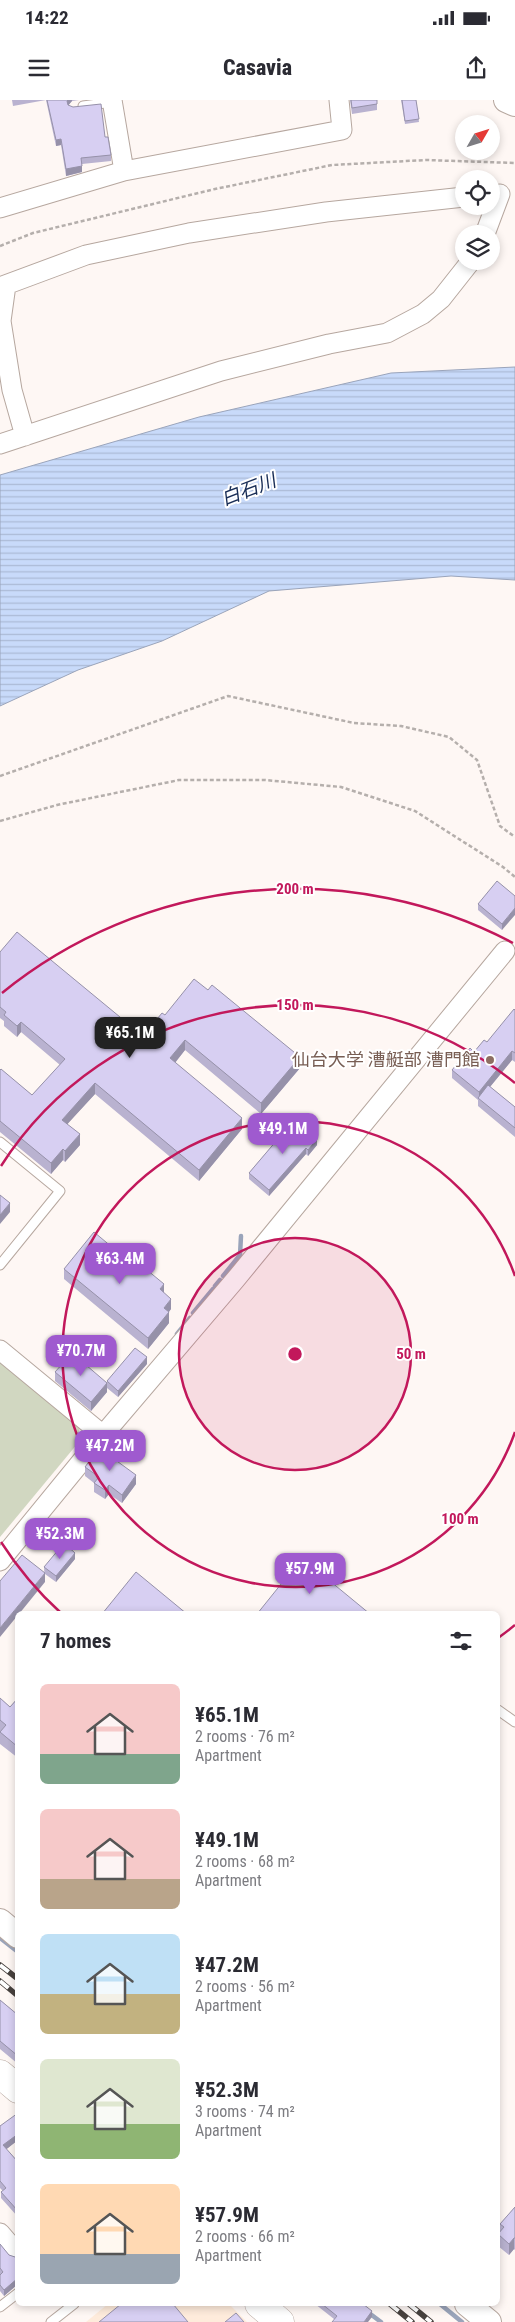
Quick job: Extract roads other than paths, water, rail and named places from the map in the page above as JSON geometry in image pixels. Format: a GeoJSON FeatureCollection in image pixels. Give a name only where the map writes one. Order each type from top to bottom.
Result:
{"type":"FeatureCollection","features":[{"type":"Feature","properties":{"kind":"main road"},"geometry":{"type":"LineString","coordinates":[[0,2074],[15,2086]]}},
{"type":"Feature","properties":{"kind":"main road"},"geometry":{"type":"LineString","coordinates":[[261,2306],[280,2322]]}},
{"type":"Feature","properties":{"kind":"street"},"geometry":{"type":"LineString","coordinates":[[0,206],[124,170],[342,130],[339,100]]}},
{"type":"Feature","properties":{"kind":"street"},"geometry":{"type":"LineString","coordinates":[[506,100],[515,104]]}},
{"type":"Feature","properties":{"kind":"street"},"geometry":{"type":"LineString","coordinates":[[112,101],[124,170]]}},
{"type":"Feature","properties":{"kind":"street"},"geometry":{"type":"LineString","coordinates":[[489,225],[502,194]]}},
{"type":"Feature","properties":{"kind":"street"},"geometry":{"type":"LineString","coordinates":[[25,436],[12,390],[1,321],[3,286],[86,255],[189,233],[326,212],[455,198]]}},
{"type":"Feature","properties":{"kind":"street"},"geometry":{"type":"LineString","coordinates":[[0,444],[221,371],[328,344],[387,333],[423,314],[441,300],[464,270]]}},
{"type":"Feature","properties":{"kind":"street"},"geometry":{"type":"LineString","coordinates":[[0,1561],[103,1434],[235,1280],[505,951]]}},
{"type":"Feature","properties":{"kind":"street"},"geometry":{"type":"LineString","coordinates":[[0,1350],[103,1434]]}},
{"type":"Feature","properties":{"kind":"street"},"geometry":{"type":"LineString","coordinates":[[0,1921],[15,1934]]}},
{"type":"Feature","properties":{"kind":"street"},"geometry":{"type":"LineString","coordinates":[[0,2233],[15,2250]]}},
{"type":"Feature","properties":{"kind":"street"},"geometry":{"type":"LineString","coordinates":[[469,2306],[489,2322]]}},
{"type":"Feature","properties":{"kind":"lane"},"geometry":{"type":"LineString","coordinates":[[73,107],[112,101]]}},
{"type":"Feature","properties":{"kind":"lane"},"geometry":{"type":"LineString","coordinates":[[0,1142],[60,1190],[0,1265]]}},
{"type":"Feature","properties":{"kind":"lane"},"geometry":{"type":"LineString","coordinates":[[500,1711],[515,1722]]}},
{"type":"Feature","properties":{"kind":"lane"},"geometry":{"type":"LineString","coordinates":[[0,2307],[15,2294]]}},
{"type":"Feature","properties":{"kind":"lane"},"geometry":{"type":"LineString","coordinates":[[51,2322],[71,2306]]}},
{"type":"Feature","properties":{"kind":"water","name":"白石川"},"geometry":{"type":"Polygon","coordinates":[[[515,367],[515,580],[451,576],[269,591],[162,641],[78,670],[0,706],[0,475],[199,417],[391,373],[515,367]]]}},
{"type":"Feature","properties":{"kind":"waterway"},"geometry":{"type":"LineString","coordinates":[[223,1276],[240,1255],[241,1236]]}},
{"type":"Feature","properties":{"kind":"waterway"},"geometry":{"type":"LineString","coordinates":[[215,1286],[220,1280]]}},
{"type":"Feature","properties":{"kind":"waterway"},"geometry":{"type":"LineString","coordinates":[[193,1313],[213,1289]]}},
{"type":"Feature","properties":{"kind":"waterway"},"geometry":{"type":"LineString","coordinates":[[177,1334],[190,1318]]}},
{"type":"Feature","properties":{"kind":"waterway"},"geometry":{"type":"LineString","coordinates":[[0,1938],[15,1950]]}},
{"type":"Feature","properties":{"kind":"waterway"},"geometry":{"type":"LineString","coordinates":[[442,2306],[462,2322]]}},
{"type":"Feature","properties":{"kind":"waterway"},"geometry":{"type":"LineString","coordinates":[[369,2313],[381,2322]]}},
{"type":"Feature","properties":{"kind":"railway"},"geometry":{"type":"LineString","coordinates":[[0,1965],[15,1977]]}},
{"type":"Feature","properties":{"kind":"railway"},"geometry":{"type":"LineString","coordinates":[[0,1981],[15,1994]]}},
{"type":"Feature","properties":{"kind":"railway"},"geometry":{"type":"LineString","coordinates":[[392,2306],[412,2322]]}},
{"type":"Feature","properties":{"kind":"railway"},"geometry":{"type":"LineString","coordinates":[[411,2306],[431,2322]]}},
{"type":"Feature","properties":{"kind":"place","name":"仙台大学 漕艇部 漕門館"},"geometry":{"type":"Point","coordinates":[490,1060]}}]}
